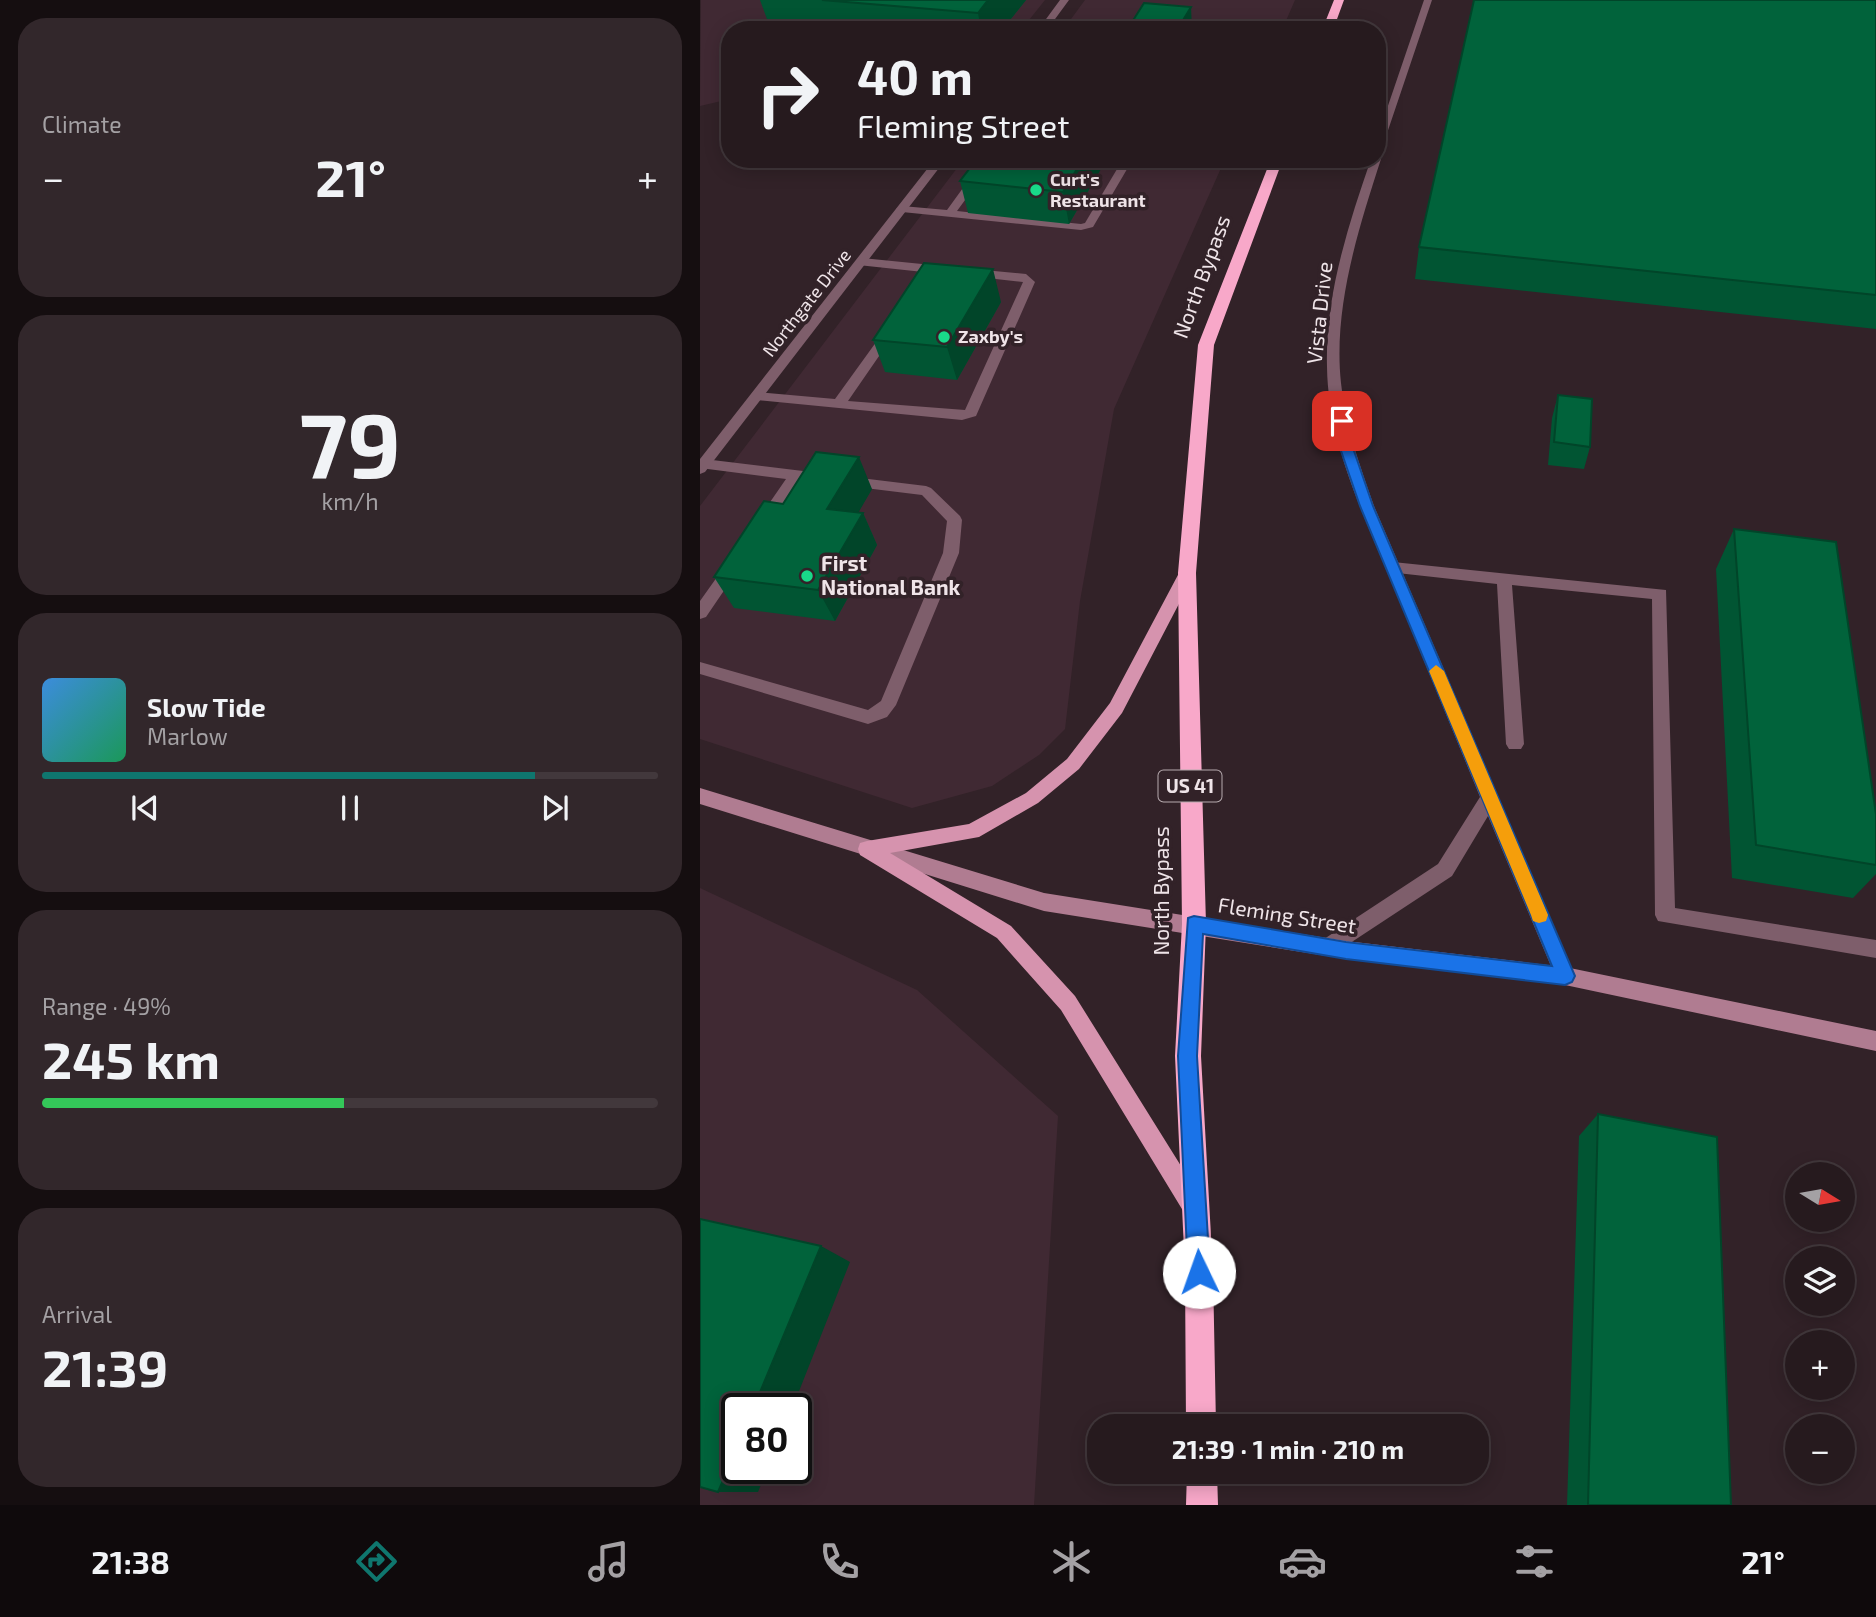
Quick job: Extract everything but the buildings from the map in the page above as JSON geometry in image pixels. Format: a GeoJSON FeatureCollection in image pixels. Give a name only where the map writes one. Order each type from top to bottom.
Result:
{"type":"FeatureCollection","features":[{"type":"Feature","properties":{"kind":"highway"},"geometry":{"type":"LineString","coordinates":[[1331,21],[1339,0]]}},
{"type":"Feature","properties":{"kind":"highway","name":"North Bypass"},"geometry":{"type":"LineString","coordinates":[[1201,1414],[1196,1210],[1188,1056],[1194,924],[1187,573],[1206,345],[1274,168]]}},
{"type":"Feature","properties":{"kind":"highway"},"geometry":{"type":"LineString","coordinates":[[1202,1484],[1202,1505]]}},
{"type":"Feature","properties":{"kind":"main road"},"geometry":{"type":"LineString","coordinates":[[867,849],[972,831],[1032,798],[1073,764],[1116,708],[1187,573]]}},
{"type":"Feature","properties":{"kind":"main road"},"geometry":{"type":"LineString","coordinates":[[867,849],[1004,932],[1068,1003],[1196,1210]]}},
{"type":"Feature","properties":{"kind":"street"},"geometry":{"type":"LineString","coordinates":[[1049,21],[1065,0]]}},
{"type":"Feature","properties":{"kind":"street","name":"Vista Drive"},"geometry":{"type":"LineString","coordinates":[[1386,127],[1428,0]]}},
{"type":"Feature","properties":{"kind":"street","name":"Northgate Drive"},"geometry":{"type":"LineString","coordinates":[[702,466],[934,168]]}},
{"type":"Feature","properties":{"kind":"street"},"geometry":{"type":"LineString","coordinates":[[951,212],[983,168]]}},
{"type":"Feature","properties":{"kind":"street"},"geometry":{"type":"LineString","coordinates":[[902,209],[1086,226],[1122,168]]}},
{"type":"Feature","properties":{"kind":"street","name":"Vista Drive"},"geometry":{"type":"LineString","coordinates":[[1373,168],[1343,271],[1333,366],[1347,448],[1393,568],[1565,976]]}},
{"type":"Feature","properties":{"kind":"street"},"geometry":{"type":"LineString","coordinates":[[757,396],[962,416],[971,413],[1029,282],[1026,278],[930,275],[862,262]]}},
{"type":"Feature","properties":{"kind":"street"},"geometry":{"type":"LineString","coordinates":[[838,405],[902,314]]}},
{"type":"Feature","properties":{"kind":"street"},"geometry":{"type":"LineString","coordinates":[[700,668],[868,717],[881,712],[888,705],[951,553],[955,520],[926,491],[702,466]]}},
{"type":"Feature","properties":{"kind":"street"},"geometry":{"type":"LineString","coordinates":[[700,613],[796,475]]}},
{"type":"Feature","properties":{"kind":"street"},"geometry":{"type":"LineString","coordinates":[[1393,568],[1660,594],[1665,915],[1876,950]]}},
{"type":"Feature","properties":{"kind":"street"},"geometry":{"type":"LineString","coordinates":[[1504,579],[1515,744]]}},
{"type":"Feature","properties":{"kind":"street","name":"Fleming Street"},"geometry":{"type":"LineString","coordinates":[[700,796],[1044,902],[1328,947],[1565,976],[1876,1041]]}},
{"type":"Feature","properties":{"kind":"street"},"geometry":{"type":"LineString","coordinates":[[1328,947],[1445,870],[1490,797]]}},
{"type":"Feature","properties":{"kind":"shaded area"},"geometry":{"type":"Polygon","coordinates":[[[701,0],[1045,0],[1028,21],[721,21],[721,101],[700,106],[701,0]]]}},
{"type":"Feature","properties":{"kind":"shaded area"},"geometry":{"type":"Polygon","coordinates":[[[1085,0],[1295,0],[1286,21],[1070,21],[1085,0]]]}},
{"type":"Feature","properties":{"kind":"shaded area"},"geometry":{"type":"Polygon","coordinates":[[[957,168],[1221,168],[1114,409],[1080,601],[1065,729],[1039,755],[992,786],[912,808],[700,739],[700,506],[957,168]]]}},
{"type":"Feature","properties":{"kind":"shaded area"},"geometry":{"type":"Polygon","coordinates":[[[700,888],[917,990],[1058,1116],[1034,1505],[700,1505],[700,888]]]}},
{"type":"Feature","properties":{"kind":"slow traffic"},"geometry":{"type":"LineString","coordinates":[[1436,671],[1539,915]]}},
{"type":"Feature","properties":{"kind":"place","name":"Curt's Restaurant"},"geometry":{"type":"Point","coordinates":[1036,190]}},
{"type":"Feature","properties":{"kind":"place","name":"Zaxby's"},"geometry":{"type":"Point","coordinates":[944,337]}},
{"type":"Feature","properties":{"kind":"place","name":"First National Bank"},"geometry":{"type":"Point","coordinates":[807,576]}},
{"type":"Feature","properties":{"kind":"route"},"geometry":{"type":"LineString","coordinates":[[1199,1272],[1188,1056],[1194,924],[1346,950],[1565,976],[1367,506],[1347,448],[1342,421]]}}]}
